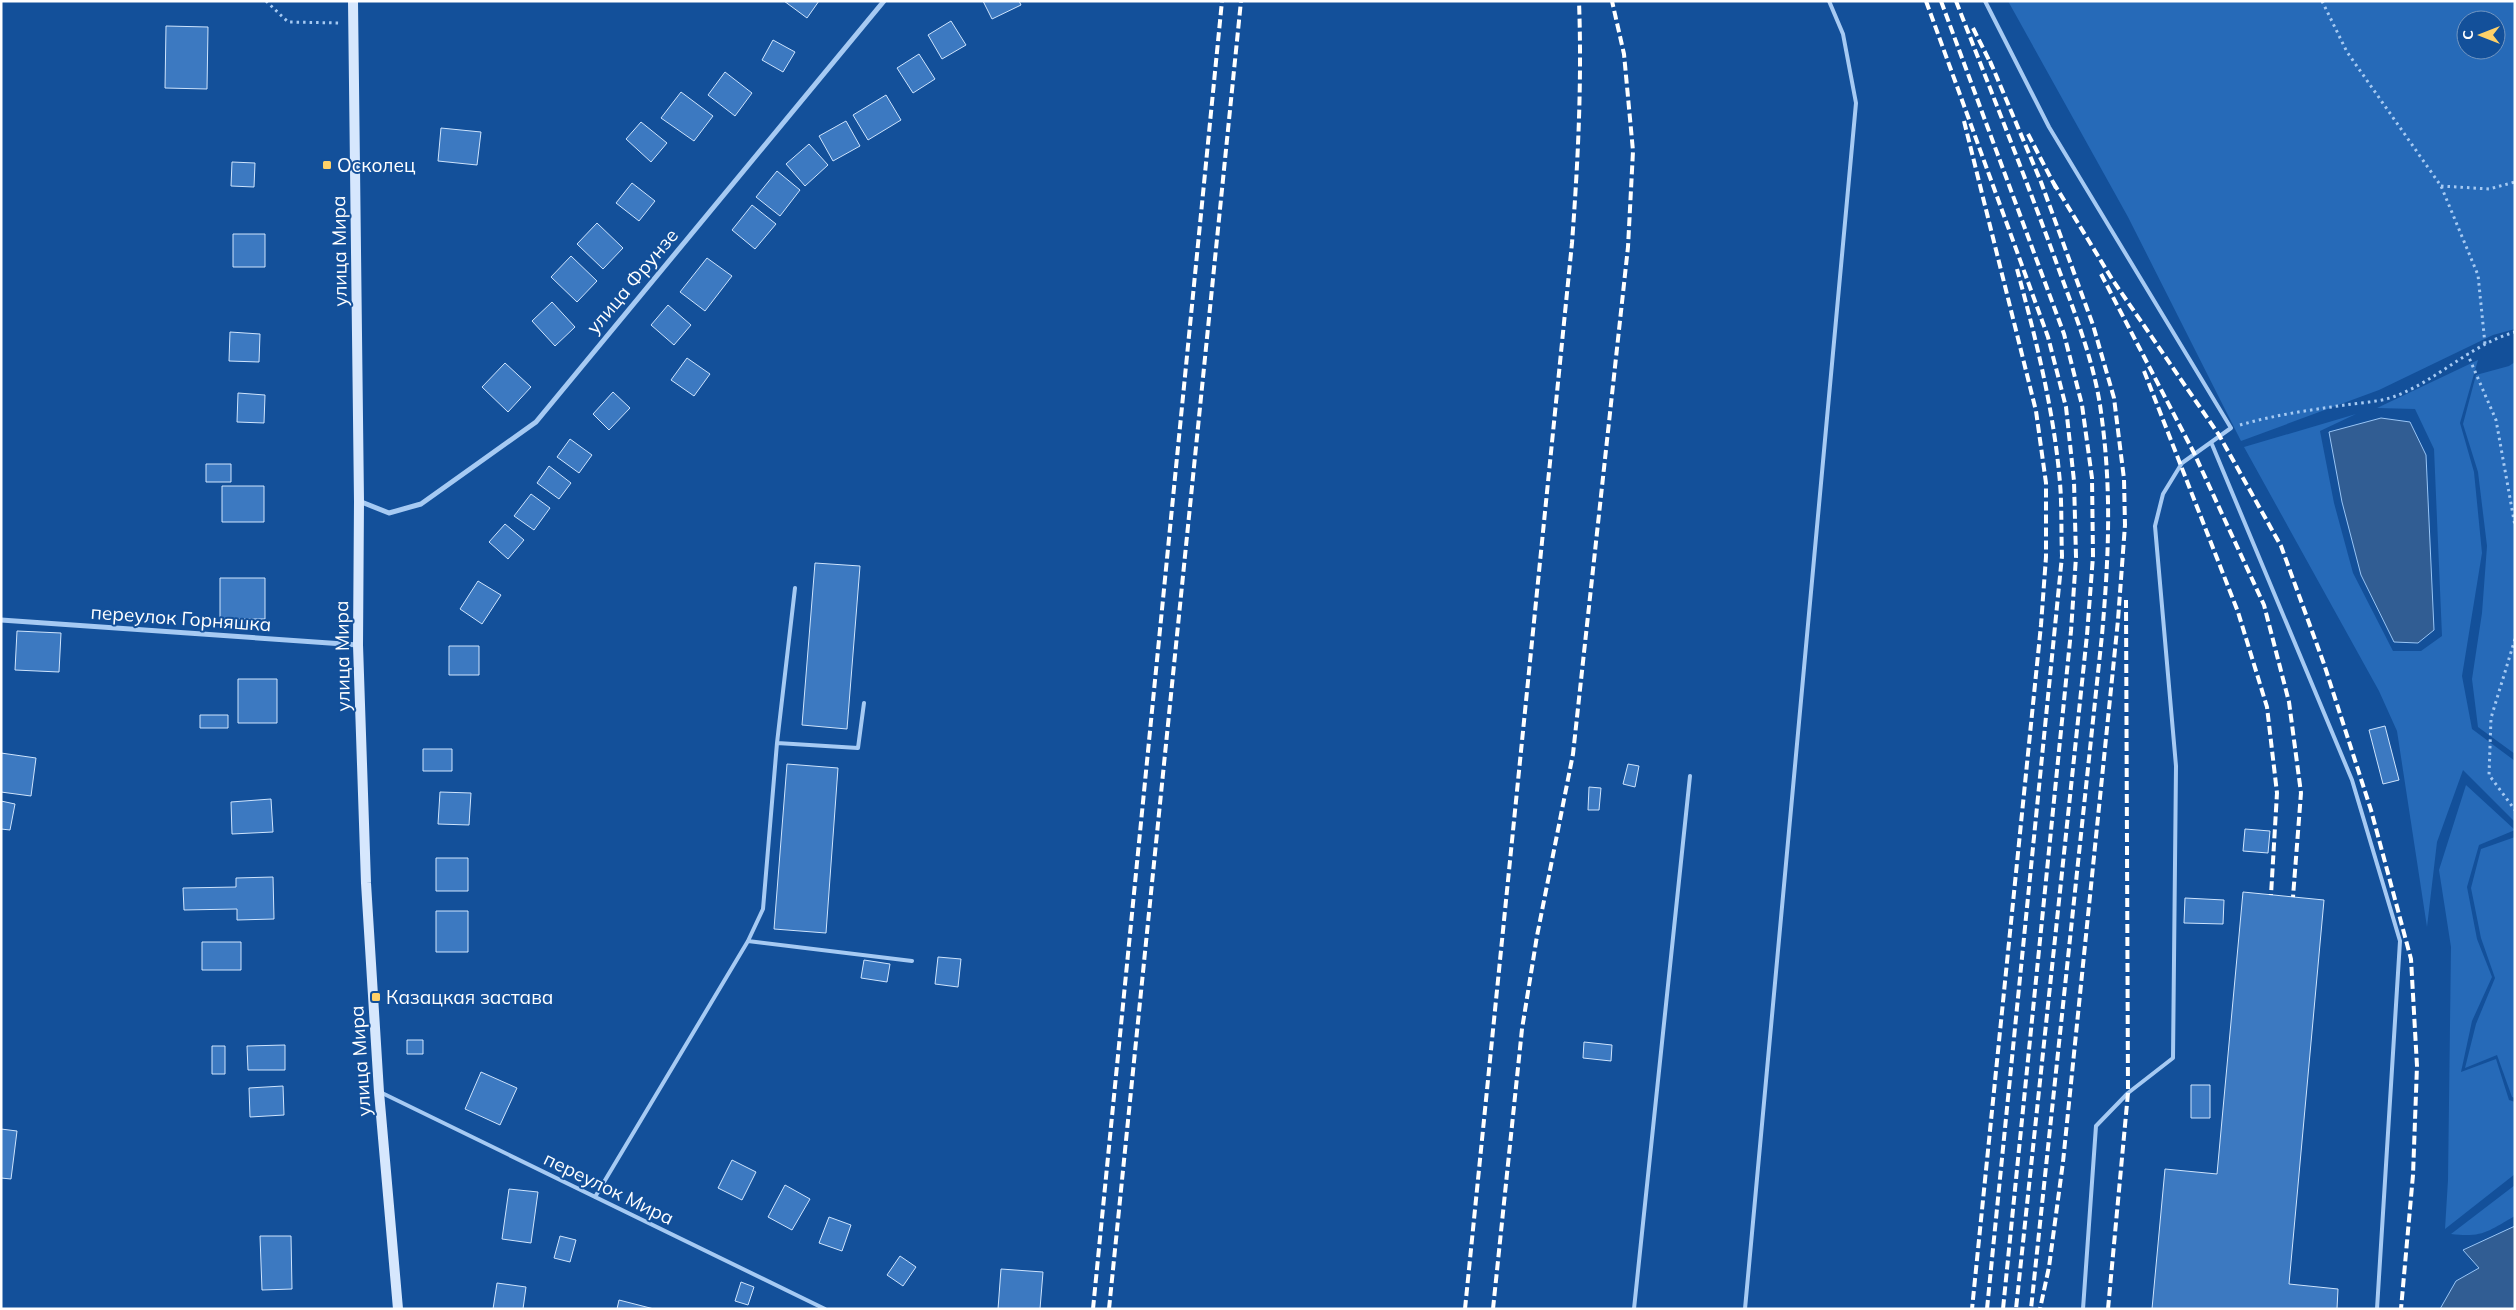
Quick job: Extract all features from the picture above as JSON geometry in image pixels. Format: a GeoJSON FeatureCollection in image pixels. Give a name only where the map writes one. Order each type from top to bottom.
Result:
{"type":"FeatureCollection","features":[{"type":"Feature","properties":{"kind":"main road","name":"улица Мира"},"geometry":{"type":"LineString","coordinates":[[353,1],[359,501],[358,646],[366,883],[379,1092],[398,1309]]}},
{"type":"Feature","properties":{"kind":"street","name":"улица Фрунзе"},"geometry":{"type":"LineString","coordinates":[[359,501],[389,513],[421,504],[536,422],[884,1]]}},
{"type":"Feature","properties":{"kind":"street","name":"переулок Горняшка"},"geometry":{"type":"LineString","coordinates":[[1,620],[358,646]]}},
{"type":"Feature","properties":{"kind":"lane"},"geometry":{"type":"LineString","coordinates":[[1745,1309],[1856,103],[1843,34],[1830,1]]}},
{"type":"Feature","properties":{"kind":"lane"},"geometry":{"type":"LineString","coordinates":[[1985,1],[2049,127],[2231,428],[2182,463],[2163,494],[2155,526],[2176,766],[2173,1058],[2128,1093],[2096,1126],[2083,1309]]}},
{"type":"Feature","properties":{"kind":"lane"},"geometry":{"type":"LineString","coordinates":[[2211,442],[2352,780],[2400,941],[2378,1309]]}},
{"type":"Feature","properties":{"kind":"lane"},"geometry":{"type":"LineString","coordinates":[[595,1197],[748,941],[763,909],[777,743],[795,588]]}},
{"type":"Feature","properties":{"kind":"lane"},"geometry":{"type":"LineString","coordinates":[[777,743],[858,748],[864,703]]}},
{"type":"Feature","properties":{"kind":"lane"},"geometry":{"type":"LineString","coordinates":[[1634,1309],[1690,776]]}},
{"type":"Feature","properties":{"kind":"lane"},"geometry":{"type":"LineString","coordinates":[[748,941],[912,961]]}},
{"type":"Feature","properties":{"kind":"lane","name":"переулок Мира"},"geometry":{"type":"LineString","coordinates":[[379,1092],[825,1309]]}},
{"type":"Feature","properties":{"kind":"path"},"geometry":{"type":"LineString","coordinates":[[266,1],[288,22],[353,23]]}},
{"type":"Feature","properties":{"kind":"path"},"geometry":{"type":"LineString","coordinates":[[2322,1],[2347,52],[2441,186],[2478,275],[2486,344]]}},
{"type":"Feature","properties":{"kind":"path"},"geometry":{"type":"LineString","coordinates":[[2441,186],[2489,190],[2515,182]]}},
{"type":"Feature","properties":{"kind":"path"},"geometry":{"type":"LineString","coordinates":[[2231,428],[2270,416],[2389,398],[2412,388],[2486,344],[2515,332]]}},
{"type":"Feature","properties":{"kind":"path"},"geometry":{"type":"LineString","coordinates":[[2467,354],[2496,420],[2515,526]]}},
{"type":"Feature","properties":{"kind":"path"},"geometry":{"type":"LineString","coordinates":[[2515,639],[2491,718],[2489,775],[2515,810]]}},
{"type":"Feature","properties":{"kind":"shaded area"},"geometry":{"type":"Polygon","coordinates":[[[2008,1],[2515,1],[2515,329],[2493,335],[2379,390],[2241,441],[2128,217],[2008,1]]]}},
{"type":"Feature","properties":{"kind":"shaded area"},"geometry":{"type":"Polygon","coordinates":[[[2478,360],[2460,423],[2474,472],[2482,553],[2462,676],[2472,729],[2515,761],[2515,822],[2463,770],[2437,842],[2427,927],[2397,731],[2379,691],[2244,447],[2356,414],[2320,431],[2334,503],[2353,573],[2393,651],[2421,651],[2442,636],[2434,449],[2415,409],[2377,408],[2478,360]]]}},
{"type":"Feature","properties":{"kind":"shaded area"},"geometry":{"type":"Polygon","coordinates":[[[2515,362],[2515,754],[2478,727],[2472,679],[2482,613],[2487,546],[2478,472],[2463,424],[2476,375],[2509,366],[2515,362]]]}},
{"type":"Feature","properties":{"kind":"shaded area"},"geometry":{"type":"Polygon","coordinates":[[[2381,418],[2410,422],[2426,455],[2434,630],[2418,643],[2394,642],[2361,575],[2342,502],[2329,432],[2381,418]]]}},
{"type":"Feature","properties":{"kind":"shaded area"},"geometry":{"type":"Polygon","coordinates":[[[2466,785],[2515,830],[2479,845],[2467,887],[2477,939],[2492,977],[2472,1021],[2461,1072],[2496,1059],[2509,1100],[2515,1102],[2515,1174],[2445,1229],[2448,1180],[2451,947],[2439,870],[2466,785]]]}},
{"type":"Feature","properties":{"kind":"shaded area"},"geometry":{"type":"Polygon","coordinates":[[[2515,837],[2515,1098],[2512,1097],[2497,1055],[2465,1068],[2476,1024],[2495,978],[2481,938],[2471,888],[2481,849],[2515,837]]]}},
{"type":"Feature","properties":{"kind":"shaded area"},"geometry":{"type":"Polygon","coordinates":[[[2515,1185],[2515,1216],[2478,1234],[2451,1234],[2515,1185]]]}},
{"type":"Feature","properties":{"kind":"shaded area"},"geometry":{"type":"Polygon","coordinates":[[[2515,1226],[2515,1309],[2440,1309],[2456,1281],[2479,1268],[2463,1250],[2515,1226]]]}},
{"type":"Feature","properties":{"kind":"building"},"geometry":{"type":"Polygon","coordinates":[[[784,1],[819,1],[807,18],[784,1]]]}},
{"type":"Feature","properties":{"kind":"building"},"geometry":{"type":"Polygon","coordinates":[[[983,1],[1019,1],[1021,5],[992,19],[983,1]]]}},
{"type":"Feature","properties":{"kind":"building"},"geometry":{"type":"Polygon","coordinates":[[[951,21],[966,45],[942,59],[928,35],[951,21]]]}},
{"type":"Feature","properties":{"kind":"building"},"geometry":{"type":"Polygon","coordinates":[[[166,26],[208,27],[207,89],[165,88],[166,26]]]}},
{"type":"Feature","properties":{"kind":"building"},"geometry":{"type":"Polygon","coordinates":[[[773,40],[795,52],[783,72],[762,60],[773,40]]]}},
{"type":"Feature","properties":{"kind":"building"},"geometry":{"type":"Polygon","coordinates":[[[919,54],[935,79],[913,93],[897,68],[919,54]]]}},
{"type":"Feature","properties":{"kind":"building"},"geometry":{"type":"Polygon","coordinates":[[[725,72],[752,93],[735,116],[708,95],[725,72]]]}},
{"type":"Feature","properties":{"kind":"building"},"geometry":{"type":"Polygon","coordinates":[[[681,92],[713,116],[694,141],[661,118],[681,92]]]}},
{"type":"Feature","properties":{"kind":"building"},"geometry":{"type":"Polygon","coordinates":[[[886,95],[901,120],[868,140],[853,115],[886,95]]]}},
{"type":"Feature","properties":{"kind":"building"},"geometry":{"type":"Polygon","coordinates":[[[846,121],[860,146],[833,161],[819,136],[846,121]]]}},
{"type":"Feature","properties":{"kind":"building"},"geometry":{"type":"Polygon","coordinates":[[[641,122],[667,143],[651,162],[626,139],[641,122]]]}},
{"type":"Feature","properties":{"kind":"building"},"geometry":{"type":"Polygon","coordinates":[[[441,128],[481,132],[477,165],[438,161],[441,128]]]}},
{"type":"Feature","properties":{"kind":"building"},"geometry":{"type":"Polygon","coordinates":[[[809,144],[828,165],[805,186],[786,164],[809,144]]]}},
{"type":"Feature","properties":{"kind":"building"},"geometry":{"type":"Polygon","coordinates":[[[232,162],[255,163],[254,187],[231,186],[232,162]]]}},
{"type":"Feature","properties":{"kind":"building"},"geometry":{"type":"Polygon","coordinates":[[[777,171],[800,190],[780,216],[756,197],[777,171]]]}},
{"type":"Feature","properties":{"kind":"building"},"geometry":{"type":"Polygon","coordinates":[[[632,183],[655,201],[639,221],[616,203],[632,183]]]}},
{"type":"Feature","properties":{"kind":"building"},"geometry":{"type":"Polygon","coordinates":[[[752,205],[776,224],[755,249],[732,230],[752,205]]]}},
{"type":"Feature","properties":{"kind":"building"},"geometry":{"type":"Polygon","coordinates":[[[597,223],[623,248],[603,269],[577,244],[597,223]]]}},
{"type":"Feature","properties":{"kind":"building"},"geometry":{"type":"Polygon","coordinates":[[[233,234],[265,234],[265,267],[233,267],[233,234]]]}},
{"type":"Feature","properties":{"kind":"building"},"geometry":{"type":"Polygon","coordinates":[[[571,256],[597,281],[577,302],[551,277],[571,256]]]}},
{"type":"Feature","properties":{"kind":"building"},"geometry":{"type":"Polygon","coordinates":[[[707,258],[732,276],[705,311],[680,292],[707,258]]]}},
{"type":"Feature","properties":{"kind":"building"},"geometry":{"type":"Polygon","coordinates":[[[552,302],[575,327],[555,346],[532,321],[552,302]]]}},
{"type":"Feature","properties":{"kind":"building"},"geometry":{"type":"Polygon","coordinates":[[[668,305],[691,325],[674,345],[651,325],[668,305]]]}},
{"type":"Feature","properties":{"kind":"building"},"geometry":{"type":"Polygon","coordinates":[[[230,332],[260,334],[259,362],[229,361],[230,332]]]}},
{"type":"Feature","properties":{"kind":"building"},"geometry":{"type":"Polygon","coordinates":[[[687,358],[710,374],[694,396],[671,380],[687,358]]]}},
{"type":"Feature","properties":{"kind":"building"},"geometry":{"type":"Polygon","coordinates":[[[505,363],[531,387],[508,412],[482,387],[505,363]]]}},
{"type":"Feature","properties":{"kind":"building"},"geometry":{"type":"Polygon","coordinates":[[[613,392],[630,408],[609,430],[593,414],[613,392]]]}},
{"type":"Feature","properties":{"kind":"building"},"geometry":{"type":"Polygon","coordinates":[[[238,393],[265,395],[264,423],[237,422],[238,393]]]}},
{"type":"Feature","properties":{"kind":"building"},"geometry":{"type":"Polygon","coordinates":[[[570,439],[592,455],[579,473],[557,457],[570,439]]]}},
{"type":"Feature","properties":{"kind":"building"},"geometry":{"type":"Polygon","coordinates":[[[206,464],[231,464],[231,482],[206,482],[206,464]]]}},
{"type":"Feature","properties":{"kind":"building"},"geometry":{"type":"Polygon","coordinates":[[[549,466],[571,483],[559,499],[537,483],[549,466]]]}},
{"type":"Feature","properties":{"kind":"building"},"geometry":{"type":"Polygon","coordinates":[[[222,486],[264,486],[264,522],[222,522],[222,486]]]}},
{"type":"Feature","properties":{"kind":"building"},"geometry":{"type":"Polygon","coordinates":[[[531,494],[550,508],[534,530],[514,516],[531,494]]]}},
{"type":"Feature","properties":{"kind":"building"},"geometry":{"type":"Polygon","coordinates":[[[505,524],[524,540],[508,559],[489,542],[505,524]]]}},
{"type":"Feature","properties":{"kind":"building"},"geometry":{"type":"Polygon","coordinates":[[[815,563],[860,566],[847,729],[802,725],[815,563]]]}},
{"type":"Feature","properties":{"kind":"building"},"geometry":{"type":"Polygon","coordinates":[[[220,578],[265,578],[265,619],[220,619],[220,578]]]}},
{"type":"Feature","properties":{"kind":"building"},"geometry":{"type":"Polygon","coordinates":[[[478,581],[501,595],[482,624],[460,609],[478,581]]]}},
{"type":"Feature","properties":{"kind":"building"},"geometry":{"type":"Polygon","coordinates":[[[17,631],[61,633],[59,672],[15,670],[17,631]]]}},
{"type":"Feature","properties":{"kind":"building"},"geometry":{"type":"Polygon","coordinates":[[[449,646],[479,646],[479,675],[449,675],[449,646]]]}},
{"type":"Feature","properties":{"kind":"building"},"geometry":{"type":"Polygon","coordinates":[[[238,679],[277,679],[277,723],[238,723],[238,679]]]}},
{"type":"Feature","properties":{"kind":"building"},"geometry":{"type":"Polygon","coordinates":[[[200,715],[228,715],[228,728],[200,728],[200,715]]]}},
{"type":"Feature","properties":{"kind":"building"},"geometry":{"type":"Polygon","coordinates":[[[2385,726],[2399,780],[2383,784],[2369,730],[2385,726]]]}},
{"type":"Feature","properties":{"kind":"building"},"geometry":{"type":"Polygon","coordinates":[[[423,749],[452,749],[452,771],[423,771],[423,749]]]}},
{"type":"Feature","properties":{"kind":"building"},"geometry":{"type":"Polygon","coordinates":[[[1,753],[36,758],[31,796],[1,792],[1,753]]]}},
{"type":"Feature","properties":{"kind":"building"},"geometry":{"type":"Polygon","coordinates":[[[787,764],[838,768],[826,933],[774,929],[787,764]]]}},
{"type":"Feature","properties":{"kind":"building"},"geometry":{"type":"Polygon","coordinates":[[[1628,764],[1639,766],[1635,787],[1623,784],[1628,764]]]}},
{"type":"Feature","properties":{"kind":"building"},"geometry":{"type":"Polygon","coordinates":[[[1589,787],[1601,788],[1599,810],[1588,810],[1589,787]]]}},
{"type":"Feature","properties":{"kind":"building"},"geometry":{"type":"Polygon","coordinates":[[[440,792],[471,793],[469,825],[438,824],[440,792]]]}},
{"type":"Feature","properties":{"kind":"building"},"geometry":{"type":"Polygon","coordinates":[[[271,799],[273,832],[232,834],[231,802],[271,799]]]}},
{"type":"Feature","properties":{"kind":"building"},"geometry":{"type":"Polygon","coordinates":[[[1,801],[15,804],[10,830],[1,829],[1,801]]]}},
{"type":"Feature","properties":{"kind":"building"},"geometry":{"type":"Polygon","coordinates":[[[2245,829],[2270,831],[2268,853],[2243,851],[2245,829]]]}},
{"type":"Feature","properties":{"kind":"building"},"geometry":{"type":"Polygon","coordinates":[[[436,858],[468,858],[468,891],[436,891],[436,858]]]}},
{"type":"Feature","properties":{"kind":"building"},"geometry":{"type":"Polygon","coordinates":[[[273,877],[274,919],[237,920],[237,909],[184,910],[183,888],[236,887],[236,878],[273,877]]]}},
{"type":"Feature","properties":{"kind":"building"},"geometry":{"type":"Polygon","coordinates":[[[2243,892],[2324,900],[2289,1284],[2338,1289],[2337,1309],[2152,1309],[2165,1169],[2217,1174],[2243,892]]]}},
{"type":"Feature","properties":{"kind":"building"},"geometry":{"type":"Polygon","coordinates":[[[2185,898],[2224,900],[2223,924],[2184,923],[2185,898]]]}},
{"type":"Feature","properties":{"kind":"building"},"geometry":{"type":"Polygon","coordinates":[[[436,911],[468,911],[468,952],[436,952],[436,911]]]}},
{"type":"Feature","properties":{"kind":"building"},"geometry":{"type":"Polygon","coordinates":[[[202,942],[241,942],[241,970],[202,970],[202,942]]]}},
{"type":"Feature","properties":{"kind":"building"},"geometry":{"type":"Polygon","coordinates":[[[938,957],[961,959],[958,987],[935,984],[938,957]]]}},
{"type":"Feature","properties":{"kind":"building"},"geometry":{"type":"Polygon","coordinates":[[[864,960],[890,964],[887,982],[861,978],[864,960]]]}},
{"type":"Feature","properties":{"kind":"building"},"geometry":{"type":"Polygon","coordinates":[[[407,1040],[423,1040],[423,1054],[407,1054],[407,1040]]]}},
{"type":"Feature","properties":{"kind":"building"},"geometry":{"type":"Polygon","coordinates":[[[1584,1042],[1612,1045],[1611,1061],[1583,1058],[1584,1042]]]}},
{"type":"Feature","properties":{"kind":"building"},"geometry":{"type":"Polygon","coordinates":[[[285,1045],[285,1070],[248,1070],[247,1046],[285,1045]]]}},
{"type":"Feature","properties":{"kind":"building"},"geometry":{"type":"Polygon","coordinates":[[[212,1046],[225,1046],[225,1074],[212,1074],[212,1046]]]}},
{"type":"Feature","properties":{"kind":"building"},"geometry":{"type":"Polygon","coordinates":[[[481,1072],[517,1088],[500,1125],[465,1109],[481,1072]]]}},
{"type":"Feature","properties":{"kind":"building"},"geometry":{"type":"Polygon","coordinates":[[[2191,1085],[2210,1085],[2210,1118],[2191,1118],[2191,1085]]]}},
{"type":"Feature","properties":{"kind":"building"},"geometry":{"type":"Polygon","coordinates":[[[283,1086],[284,1115],[250,1117],[249,1088],[283,1086]]]}},
{"type":"Feature","properties":{"kind":"building"},"geometry":{"type":"Polygon","coordinates":[[[1,1129],[17,1131],[11,1179],[1,1178],[1,1129]]]}},
{"type":"Feature","properties":{"kind":"building"},"geometry":{"type":"Polygon","coordinates":[[[732,1160],[756,1172],[742,1200],[718,1188],[732,1160]]]}},
{"type":"Feature","properties":{"kind":"building"},"geometry":{"type":"Polygon","coordinates":[[[785,1185],[810,1199],[792,1230],[768,1217],[785,1185]]]}},
{"type":"Feature","properties":{"kind":"building"},"geometry":{"type":"Polygon","coordinates":[[[509,1189],[538,1192],[531,1243],[502,1239],[509,1189]]]}},
{"type":"Feature","properties":{"kind":"building"},"geometry":{"type":"Polygon","coordinates":[[[829,1217],[851,1225],[842,1251],[819,1243],[829,1217]]]}},
{"type":"Feature","properties":{"kind":"building"},"geometry":{"type":"Polygon","coordinates":[[[260,1236],[291,1236],[292,1289],[262,1290],[260,1236]]]}},
{"type":"Feature","properties":{"kind":"building"},"geometry":{"type":"Polygon","coordinates":[[[560,1236],[576,1240],[570,1262],[554,1258],[560,1236]]]}},
{"type":"Feature","properties":{"kind":"building"},"geometry":{"type":"Polygon","coordinates":[[[900,1256],[916,1267],[903,1286],[887,1275],[900,1256]]]}},
{"type":"Feature","properties":{"kind":"building"},"geometry":{"type":"Polygon","coordinates":[[[1001,1269],[1043,1272],[1040,1309],[998,1309],[1001,1269]]]}},
{"type":"Feature","properties":{"kind":"building"},"geometry":{"type":"Polygon","coordinates":[[[741,1282],[754,1287],[748,1305],[735,1301],[741,1282]]]}},
{"type":"Feature","properties":{"kind":"building"},"geometry":{"type":"Polygon","coordinates":[[[497,1283],[526,1287],[523,1309],[493,1309],[497,1283]]]}},
{"type":"Feature","properties":{"kind":"building"},"geometry":{"type":"Polygon","coordinates":[[[619,1300],[654,1309],[617,1309],[619,1300]]]}},
{"type":"Feature","properties":{"kind":"railway"},"geometry":{"type":"LineString","coordinates":[[1093,1309],[1222,1]]}},
{"type":"Feature","properties":{"kind":"railway"},"geometry":{"type":"LineString","coordinates":[[1109,1309],[1241,1]]}},
{"type":"Feature","properties":{"kind":"railway"},"geometry":{"type":"LineString","coordinates":[[1465,1309],[1572,243],[1579,122],[1579,1]]}},
{"type":"Feature","properties":{"kind":"railway"},"geometry":{"type":"LineString","coordinates":[[1493,1309],[1522,1029],[1537,936],[1573,754],[1628,247],[1633,151],[1624,54],[1612,1]]}},
{"type":"Feature","properties":{"kind":"railway"},"geometry":{"type":"LineString","coordinates":[[1926,1],[2048,337],[2066,407],[2074,481],[2076,557],[2071,631],[2003,1309]]}},
{"type":"Feature","properties":{"kind":"railway"},"geometry":{"type":"LineString","coordinates":[[1941,1],[2064,334],[2082,405],[2092,478],[2093,556],[2087,635],[2016,1309]]}},
{"type":"Feature","properties":{"kind":"railway"},"geometry":{"type":"LineString","coordinates":[[1956,1],[2054,256],[2092,367],[2104,435],[2108,492],[2108,548],[2102,635],[2031,1309]]}},
{"type":"Feature","properties":{"kind":"railway"},"geometry":{"type":"LineString","coordinates":[[1973,28],[1992,66]]}},
{"type":"Feature","properties":{"kind":"railway"},"geometry":{"type":"LineString","coordinates":[[1990,61],[2041,182],[2093,325],[2114,398],[2124,479],[2125,525],[2118,620],[2063,1162],[2049,1267],[2040,1309]]}},
{"type":"Feature","properties":{"kind":"railway"},"geometry":{"type":"LineString","coordinates":[[1964,121],[2036,411],[2046,483],[2046,557],[2041,625],[1972,1309]]}},
{"type":"Feature","properties":{"kind":"railway"},"geometry":{"type":"LineString","coordinates":[[2028,134],[2056,188]]}},
{"type":"Feature","properties":{"kind":"railway"},"geometry":{"type":"LineString","coordinates":[[2053,182],[2112,279],[2219,435],[2281,546],[2324,664],[2371,810],[2411,959],[2417,1066],[2413,1175],[2401,1309]]}},
{"type":"Feature","properties":{"kind":"railway"},"geometry":{"type":"LineString","coordinates":[[1987,1309],[2062,556],[2061,492],[2049,402],[2017,269]]}},
{"type":"Feature","properties":{"kind":"railway"},"geometry":{"type":"LineString","coordinates":[[2101,274],[2194,453],[2264,605],[2289,702],[2301,793],[2293,897]]}},
{"type":"Feature","properties":{"kind":"railway"},"geometry":{"type":"LineString","coordinates":[[2144,371],[2238,612],[2267,707],[2277,793],[2271,895]]}},
{"type":"Feature","properties":{"kind":"railway"},"geometry":{"type":"LineString","coordinates":[[2108,1309],[2128,1093],[2126,600]]}},
{"type":"Feature","properties":{"kind":"place","name":"Осколец"},"geometry":{"type":"Point","coordinates":[327,165]}},
{"type":"Feature","properties":{"kind":"place","name":"Казацкая застава"},"geometry":{"type":"Point","coordinates":[376,997]}}]}
